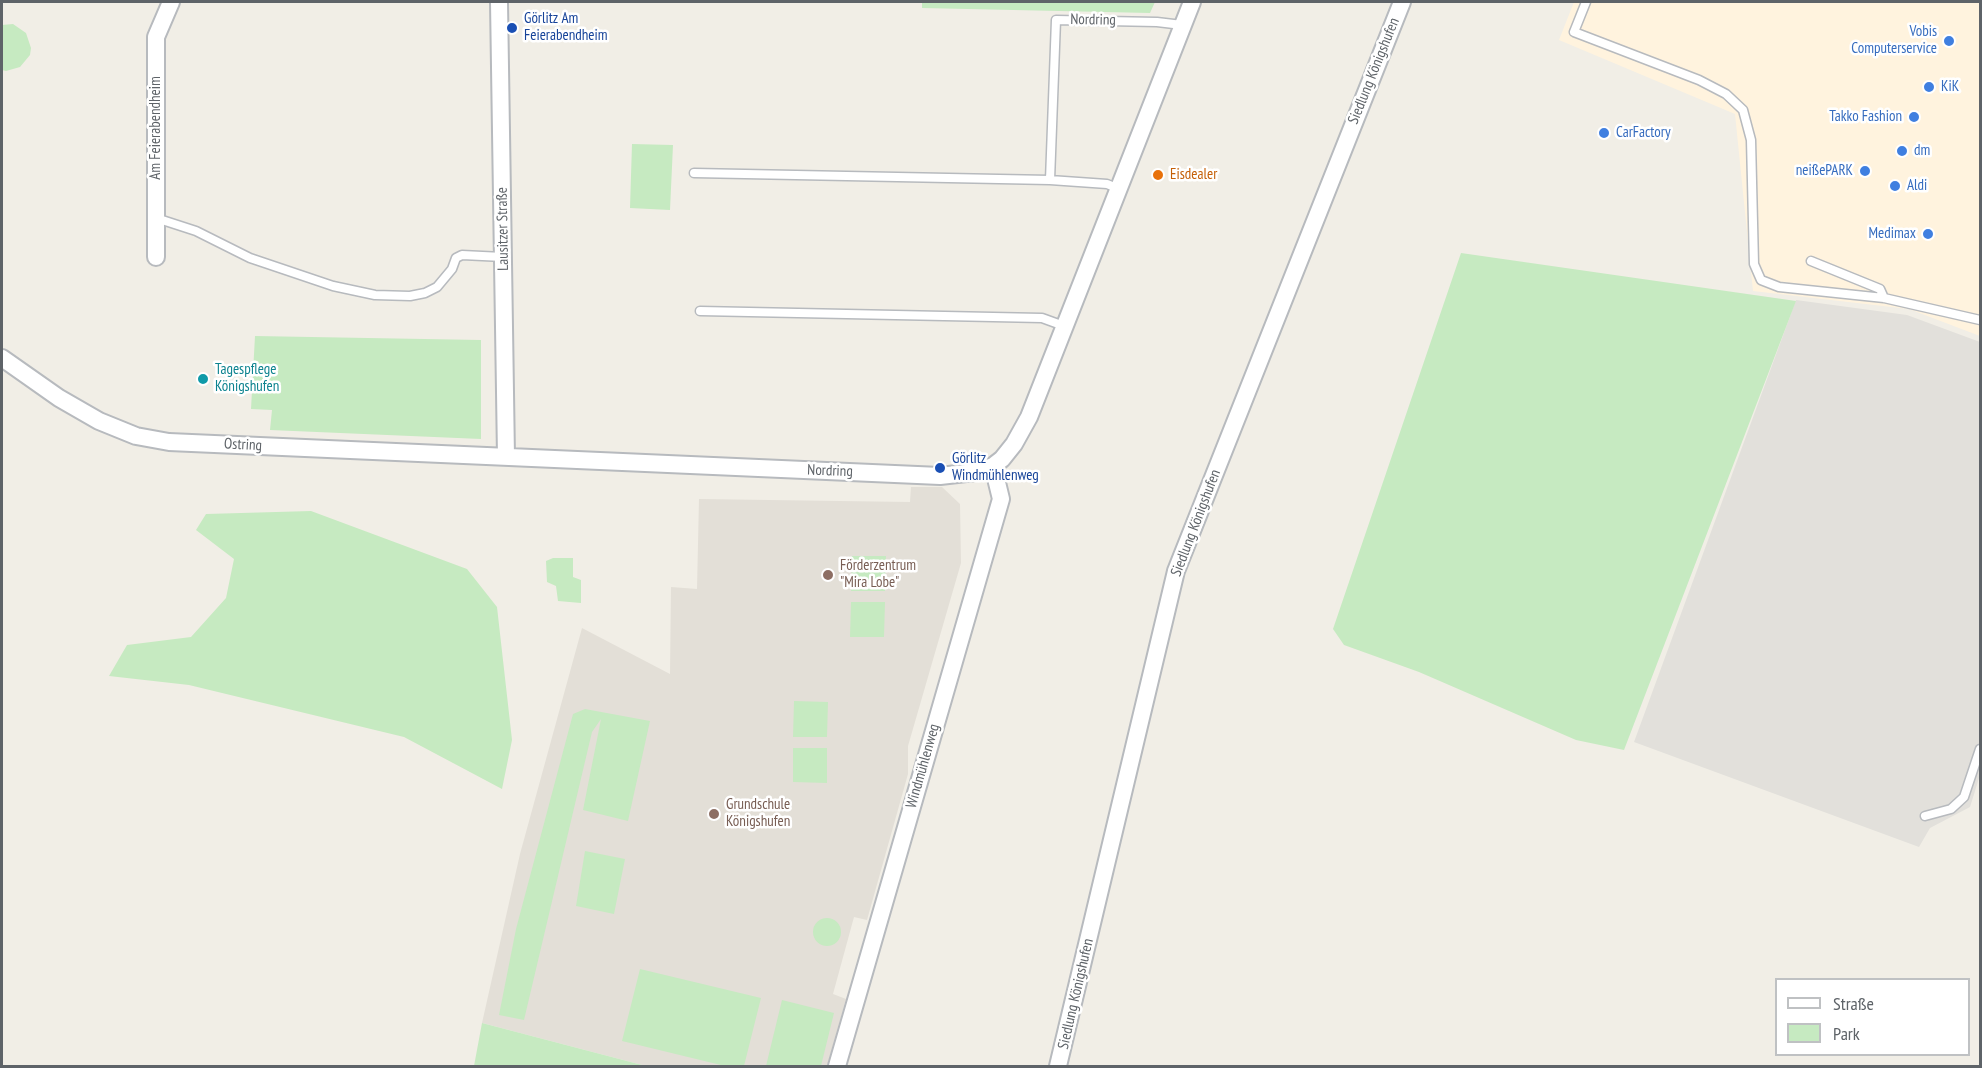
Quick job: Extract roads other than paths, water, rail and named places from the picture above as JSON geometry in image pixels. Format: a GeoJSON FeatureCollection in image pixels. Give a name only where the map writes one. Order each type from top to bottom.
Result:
{"type":"FeatureCollection","features":[{"type":"Feature","properties":{"kind":"street","name":"Am Feierabendheim"},"geometry":{"type":"LineString","coordinates":[[156,257],[156,37],[171,2]]}},
{"type":"Feature","properties":{"kind":"street","name":"Lausitzer Straße"},"geometry":{"type":"LineString","coordinates":[[500,2],[506,457]]}},
{"type":"Feature","properties":{"kind":"street"},"geometry":{"type":"LineString","coordinates":[[993,466],[1014,444],[1029,417],[1117,188],[1192,2]]}},
{"type":"Feature","properties":{"kind":"street","name":"Siedlung Königshufen"},"geometry":{"type":"LineString","coordinates":[[1058,1066],[1176,571],[1402,2]]}},
{"type":"Feature","properties":{"kind":"street","name":"Ostring"},"geometry":{"type":"LineString","coordinates":[[2,358],[59,398],[99,421],[136,436],[169,442],[506,457]]}},
{"type":"Feature","properties":{"kind":"street","name":"Nordring"},"geometry":{"type":"LineString","coordinates":[[506,457],[940,476],[975,472],[993,466]]}},
{"type":"Feature","properties":{"kind":"street","name":"Windmühlenweg"},"geometry":{"type":"LineString","coordinates":[[837,1066],[1001,499],[993,466]]}},
{"type":"Feature","properties":{"kind":"lane"},"geometry":{"type":"LineString","coordinates":[[1586,2],[1574,32],[1699,80],[1726,93],[1743,110],[1751,140],[1754,264],[1761,280],[1779,287],[1884,298],[1980,320]]}},
{"type":"Feature","properties":{"kind":"lane","name":"Nordring"},"geometry":{"type":"LineString","coordinates":[[1050,180],[1056,20],[1157,22],[1182,25]]}},
{"type":"Feature","properties":{"kind":"lane"},"geometry":{"type":"LineString","coordinates":[[694,173],[1050,180],[1107,184],[1117,188]]}},
{"type":"Feature","properties":{"kind":"lane"},"geometry":{"type":"LineString","coordinates":[[156,218],[196,231],[250,258],[333,286],[375,295],[410,296],[425,293],[441,282],[452,269],[456,258],[462,255],[503,257]]}},
{"type":"Feature","properties":{"kind":"lane"},"geometry":{"type":"LineString","coordinates":[[1811,261],[1880,289],[1884,298]]}},
{"type":"Feature","properties":{"kind":"lane"},"geometry":{"type":"LineString","coordinates":[[700,311],[1042,318],[1064,326]]}},
{"type":"Feature","properties":{"kind":"lane"},"geometry":{"type":"LineString","coordinates":[[1925,816],[1951,809],[1964,797],[1980,749]]}},
{"type":"Feature","properties":{"kind":"place","name":"Görlitz Am Feierabendheim"},"geometry":{"type":"Point","coordinates":[512,28]}},
{"type":"Feature","properties":{"kind":"place","name":"Vobis Computerservice"},"geometry":{"type":"Point","coordinates":[1949,41]}},
{"type":"Feature","properties":{"kind":"place","name":"KiK"},"geometry":{"type":"Point","coordinates":[1929,87]}},
{"type":"Feature","properties":{"kind":"place","name":"Takko Fashion"},"geometry":{"type":"Point","coordinates":[1914,117]}},
{"type":"Feature","properties":{"kind":"place","name":"CarFactory"},"geometry":{"type":"Point","coordinates":[1604,133]}},
{"type":"Feature","properties":{"kind":"place","name":"dm"},"geometry":{"type":"Point","coordinates":[1902,151]}},
{"type":"Feature","properties":{"kind":"place","name":"neißePARK"},"geometry":{"type":"Point","coordinates":[1865,171]}},
{"type":"Feature","properties":{"kind":"place","name":"Eisdealer"},"geometry":{"type":"Point","coordinates":[1158,175]}},
{"type":"Feature","properties":{"kind":"place","name":"Aldi"},"geometry":{"type":"Point","coordinates":[1895,186]}},
{"type":"Feature","properties":{"kind":"place","name":"Medimax"},"geometry":{"type":"Point","coordinates":[1928,234]}},
{"type":"Feature","properties":{"kind":"place","name":"Tagespflege Königshufen"},"geometry":{"type":"Point","coordinates":[203,379]}},
{"type":"Feature","properties":{"kind":"place","name":"Görlitz Windmühlenweg"},"geometry":{"type":"Point","coordinates":[940,468]}},
{"type":"Feature","properties":{"kind":"place","name":"Förderzentrum \"Mira Lobe\""},"geometry":{"type":"Point","coordinates":[828,575]}},
{"type":"Feature","properties":{"kind":"place","name":"Grundschule Königshufen"},"geometry":{"type":"Point","coordinates":[714,814]}}]}
